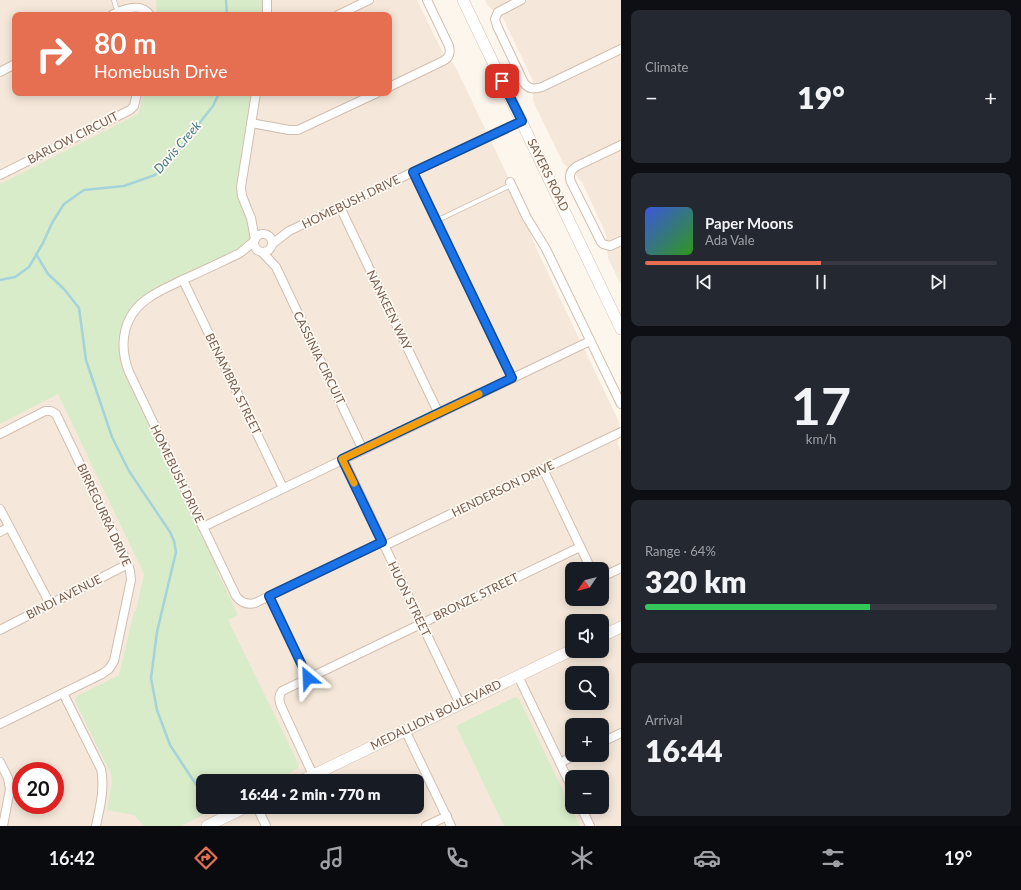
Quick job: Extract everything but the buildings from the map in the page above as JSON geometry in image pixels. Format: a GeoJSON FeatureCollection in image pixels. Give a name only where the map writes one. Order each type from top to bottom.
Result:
{"type":"FeatureCollection","features":[{"type":"Feature","properties":{"kind":"street"},"geometry":{"type":"LineString","coordinates":[[266,12],[267,0]]}},
{"type":"Feature","properties":{"kind":"street"},"geometry":{"type":"LineString","coordinates":[[344,12],[369,0]]}},
{"type":"Feature","properties":{"kind":"street"},"geometry":{"type":"LineString","coordinates":[[392,86],[443,61],[449,56],[450,46],[427,0]]}},
{"type":"Feature","properties":{"kind":"street","name":"SAYERS ROAD"},"geometry":{"type":"LineString","coordinates":[[463,0],[621,328]]}},
{"type":"Feature","properties":{"kind":"street"},"geometry":{"type":"LineString","coordinates":[[521,0],[501,10],[496,14],[495,19],[524,83],[530,89],[542,87],[621,49]]}},
{"type":"Feature","properties":{"kind":"street"},"geometry":{"type":"LineString","coordinates":[[119,12],[141,8],[148,12]]}},
{"type":"Feature","properties":{"kind":"street"},"geometry":{"type":"LineString","coordinates":[[0,72],[12,66]]}},
{"type":"Feature","properties":{"kind":"street","name":"BARLOW CIRCUIT"},"geometry":{"type":"LineString","coordinates":[[0,175],[130,110],[134,106],[137,96]]}},
{"type":"Feature","properties":{"kind":"street"},"geometry":{"type":"LineString","coordinates":[[251,218],[272,240],[272,246],[268,250],[261,251],[255,247],[251,218],[243,200],[241,187],[256,96]]}},
{"type":"Feature","properties":{"kind":"street"},"geometry":{"type":"LineString","coordinates":[[251,123],[289,130],[298,130],[371,96]]}},
{"type":"Feature","properties":{"kind":"street","name":"HOMEBUSH DRIVE"},"geometry":{"type":"LineString","coordinates":[[272,246],[289,231],[522,121]]}},
{"type":"Feature","properties":{"kind":"street"},"geometry":{"type":"LineString","coordinates":[[621,145],[577,166],[572,170],[570,176],[571,182],[601,242],[605,246],[610,246],[621,241]]}},
{"type":"Feature","properties":{"kind":"street"},"geometry":{"type":"LineString","coordinates":[[413,172],[512,378]]}},
{"type":"Feature","properties":{"kind":"street"},"geometry":{"type":"LineString","coordinates":[[511,184],[527,218],[546,249],[621,404]]}},
{"type":"Feature","properties":{"kind":"street","name":"NANKEEN WAY"},"geometry":{"type":"LineString","coordinates":[[340,207],[439,414]]}},
{"type":"Feature","properties":{"kind":"street","name":"HOMEBUSH DRIVE"},"geometry":{"type":"LineString","coordinates":[[266,234],[289,231]]}},
{"type":"Feature","properties":{"kind":"street"},"geometry":{"type":"LineString","coordinates":[[255,240],[259,235],[266,234]]}},
{"type":"Feature","properties":{"kind":"street","name":"HOMEBUSH DRIVE"},"geometry":{"type":"LineString","coordinates":[[255,240],[240,253],[148,297],[135,310],[129,320],[125,331],[123,346],[124,361],[238,599],[244,603],[251,604],[383,544]]}},
{"type":"Feature","properties":{"kind":"street","name":"CASSINIA CIRCUIT"},"geometry":{"type":"LineString","coordinates":[[272,246],[276,266],[363,450]]}},
{"type":"Feature","properties":{"kind":"street","name":"HOMEBUSH DRIVE"},"geometry":{"type":"LineString","coordinates":[[240,253],[261,251]]}},
{"type":"Feature","properties":{"kind":"street","name":"CASSINIA CIRCUIT"},"geometry":{"type":"LineString","coordinates":[[261,251],[276,266]]}},
{"type":"Feature","properties":{"kind":"street","name":"BENAMBRA STREET"},"geometry":{"type":"LineString","coordinates":[[183,280],[283,488]]}},
{"type":"Feature","properties":{"kind":"street"},"geometry":{"type":"LineString","coordinates":[[203,526],[590,341]]}},
{"type":"Feature","properties":{"kind":"street","name":"BIRREGURRA DRIVE"},"geometry":{"type":"LineString","coordinates":[[0,434],[42,412],[51,411],[56,414],[128,564],[131,585],[114,661],[109,669],[102,674],[0,724]]}},
{"type":"Feature","properties":{"kind":"street","name":"HENDERSON DRIVE"},"geometry":{"type":"LineString","coordinates":[[383,544],[621,432]]}},
{"type":"Feature","properties":{"kind":"street","name":"HUON STREET"},"geometry":{"type":"LineString","coordinates":[[342,459],[460,704]]}},
{"type":"Feature","properties":{"kind":"street"},"geometry":{"type":"LineString","coordinates":[[543,469],[588,562]]}},
{"type":"Feature","properties":{"kind":"street"},"geometry":{"type":"LineString","coordinates":[[0,509],[50,604]]}},
{"type":"Feature","properties":{"kind":"street"},"geometry":{"type":"LineString","coordinates":[[0,532],[9,527]]}},
{"type":"Feature","properties":{"kind":"street","name":"BRONZE STREET"},"geometry":{"type":"LineString","coordinates":[[314,774],[280,706],[279,695],[282,691],[580,547]]}},
{"type":"Feature","properties":{"kind":"street","name":"BINDI AVENUE"},"geometry":{"type":"LineString","coordinates":[[0,630],[128,564]]}},
{"type":"Feature","properties":{"kind":"street"},"geometry":{"type":"LineString","coordinates":[[609,574],[621,568]]}},
{"type":"Feature","properties":{"kind":"street"},"geometry":{"type":"LineString","coordinates":[[609,633],[621,627]]}},
{"type":"Feature","properties":{"kind":"street","name":"MEDALLION BOULEVARD"},"geometry":{"type":"LineString","coordinates":[[316,774],[565,653]]}},
{"type":"Feature","properties":{"kind":"street"},"geometry":{"type":"LineString","coordinates":[[518,676],[565,773]]}},
{"type":"Feature","properties":{"kind":"street"},"geometry":{"type":"LineString","coordinates":[[63,693],[101,769],[103,790],[96,826]]}},
{"type":"Feature","properties":{"kind":"street"},"geometry":{"type":"LineString","coordinates":[[405,730],[451,826]]}},
{"type":"Feature","properties":{"kind":"street"},"geometry":{"type":"LineString","coordinates":[[609,739],[621,733]]}},
{"type":"Feature","properties":{"kind":"street"},"geometry":{"type":"LineString","coordinates":[[560,762],[565,760]]}},
{"type":"Feature","properties":{"kind":"street"},"geometry":{"type":"LineString","coordinates":[[0,762],[8,778],[10,789],[3,826]]}},
{"type":"Feature","properties":{"kind":"street"},"geometry":{"type":"LineString","coordinates":[[207,826],[232,814]]}},
{"type":"Feature","properties":{"kind":"street"},"geometry":{"type":"LineString","coordinates":[[260,814],[266,826]]}},
{"type":"Feature","properties":{"kind":"street"},"geometry":{"type":"LineString","coordinates":[[584,814],[590,826]]}},
{"type":"Feature","properties":{"kind":"street"},"geometry":{"type":"LineString","coordinates":[[426,826],[447,816]]}},
{"type":"Feature","properties":{"kind":"lane"},"geometry":{"type":"LineString","coordinates":[[114,0],[115,12]]}},
{"type":"Feature","properties":{"kind":"lane"},"geometry":{"type":"LineString","coordinates":[[436,221],[511,184]]}},
{"type":"Feature","properties":{"kind":"lane"},"geometry":{"type":"LineString","coordinates":[[269,596],[308,678]]}},
{"type":"Feature","properties":{"kind":"shaded area"},"geometry":{"type":"Polygon","coordinates":[[[0,0],[417,0],[442,51],[455,66],[510,181],[538,252],[619,422],[618,445],[621,452],[621,826],[0,826],[0,0]]]}},
{"type":"Feature","properties":{"kind":"shaded area"},"geometry":{"type":"Polygon","coordinates":[[[485,0],[621,0],[621,285],[608,258],[606,234],[582,182],[563,163],[533,101],[533,81],[503,18],[488,6],[485,0]]]}},
{"type":"Feature","properties":{"kind":"green space"},"geometry":{"type":"Polygon","coordinates":[[[156,0],[262,0],[262,12],[157,12],[156,0]]]}},
{"type":"Feature","properties":{"kind":"green space"},"geometry":{"type":"Polygon","coordinates":[[[144,96],[252,96],[237,187],[238,199],[250,227],[250,240],[240,248],[152,291],[142,298],[127,315],[122,325],[119,346],[123,370],[238,615],[228,620],[299,765],[297,769],[287,774],[196,774],[196,814],[205,814],[181,826],[144,826],[134,815],[107,810],[112,781],[111,774],[75,701],[77,696],[119,675],[144,574],[58,394],[0,424],[0,184],[138,114],[144,96]]]}},
{"type":"Feature","properties":{"kind":"green space"},"geometry":{"type":"Polygon","coordinates":[[[515,697],[519,699],[565,795],[565,814],[574,814],[580,826],[504,826],[456,726],[515,697]]]}},
{"type":"Feature","properties":{"kind":"waterway","name":"Davis Creek"},"geometry":{"type":"LineString","coordinates":[[226,0],[227,12]]}},
{"type":"Feature","properties":{"kind":"waterway","name":"Davis Creek"},"geometry":{"type":"LineString","coordinates":[[0,280],[15,277],[29,267],[43,243],[52,223],[64,204],[84,190],[124,186],[155,175],[178,150],[213,106],[218,96]]}},
{"type":"Feature","properties":{"kind":"waterway"},"geometry":{"type":"LineString","coordinates":[[36,254],[48,274],[64,289],[79,308],[86,360],[112,437],[129,471],[170,532],[174,541],[176,552],[157,632],[151,678],[157,710],[170,745],[196,784]]}},
{"type":"Feature","properties":{"kind":"slow traffic"},"geometry":{"type":"LineString","coordinates":[[354,483],[342,459],[479,394]]}},
{"type":"Feature","properties":{"kind":"route"},"geometry":{"type":"LineString","coordinates":[[308,678],[269,596],[382,542],[342,459],[512,378],[413,172],[522,121],[502,81]]}}]}
